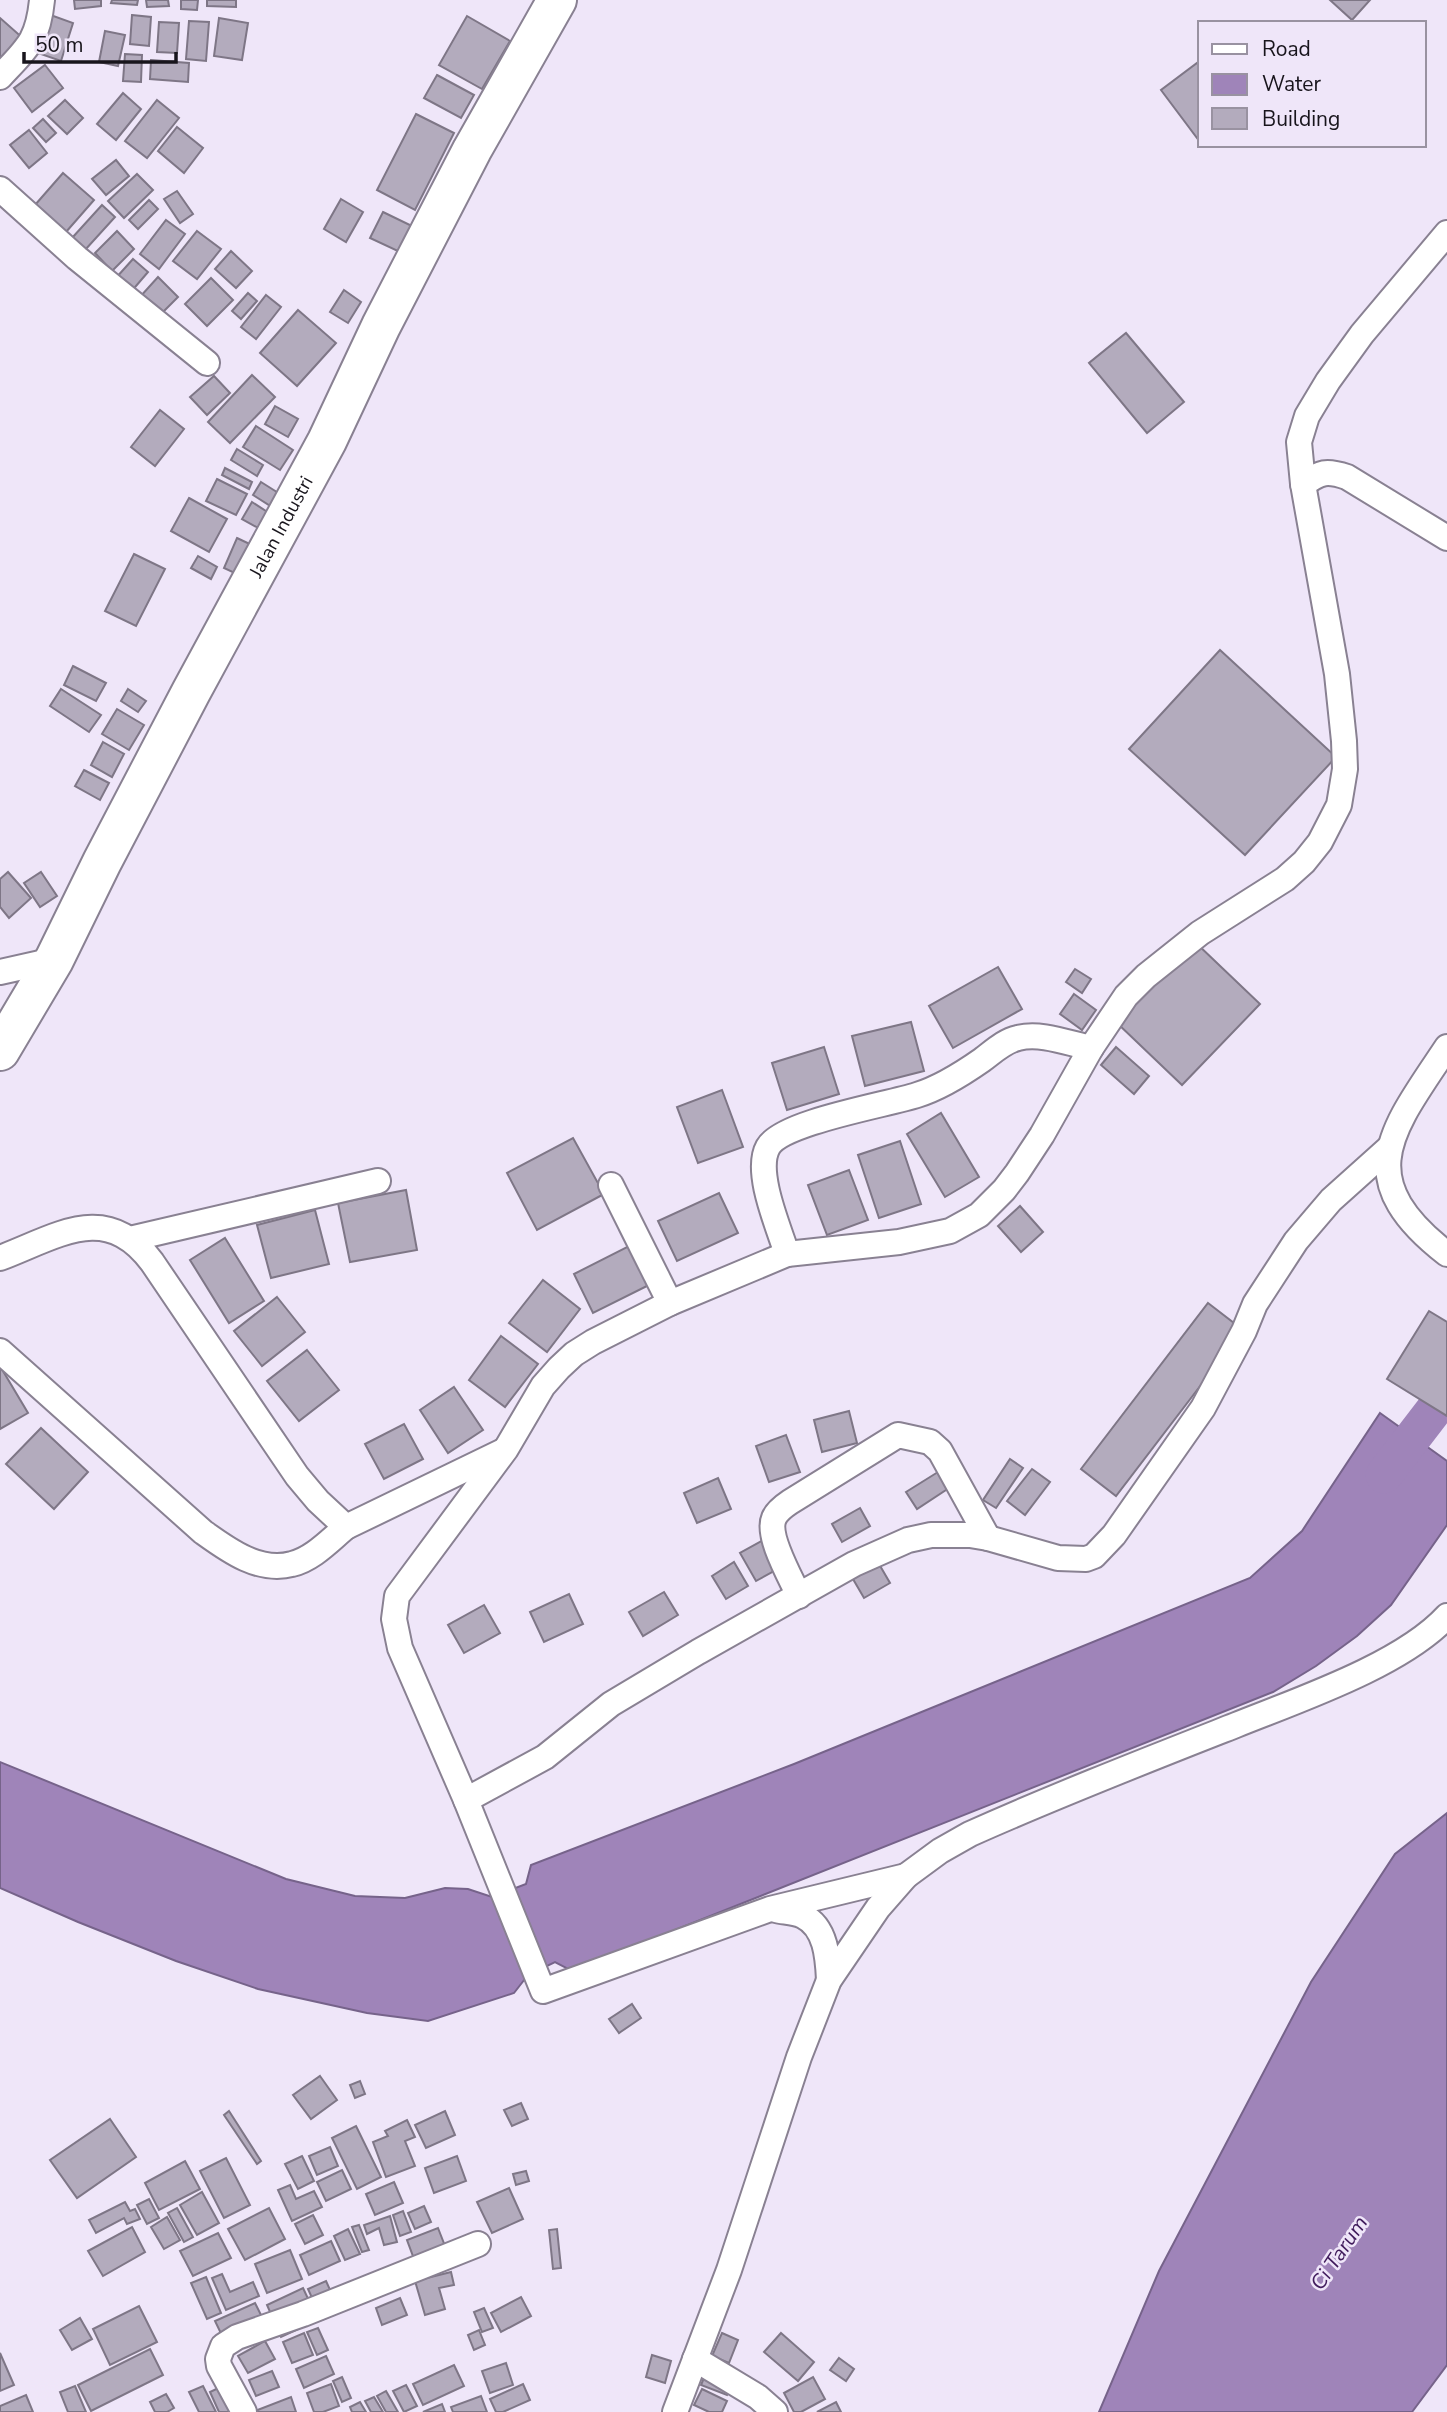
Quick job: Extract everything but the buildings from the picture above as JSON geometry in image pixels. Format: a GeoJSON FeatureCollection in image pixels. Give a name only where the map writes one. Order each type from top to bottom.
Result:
{"type":"FeatureCollection","features":[{"type":"Feature","properties":{"kind":"main road","name":"Jalan Industri"},"geometry":{"type":"LineString","coordinates":[[0,1051],[54,960],[102,862],[327,441],[381,326],[460,174],[557,0]]}},
{"type":"Feature","properties":{"kind":"street"},"geometry":{"type":"LineString","coordinates":[[0,77],[34,37],[39,25],[42,0]]}},
{"type":"Feature","properties":{"kind":"street"},"geometry":{"type":"LineString","coordinates":[[0,189],[77,258],[207,363]]}},
{"type":"Feature","properties":{"kind":"street"},"geometry":{"type":"LineString","coordinates":[[906,1876],[770,1909],[542,1991],[466,1800],[400,1648],[395,1632],[395,1606],[404,1585],[506,1449],[544,1386],[559,1368],[593,1342],[670,1303],[787,1254],[912,1240],[950,1231],[979,1215],[1017,1173],[1042,1135],[1091,1048],[1126,996],[1146,976],[1200,933],[1263,895],[1304,862],[1320,842],[1339,804],[1345,769],[1337,674],[1303,484],[1299,442],[1313,404],[1362,334],[1447,233]]}},
{"type":"Feature","properties":{"kind":"street"},"geometry":{"type":"LineString","coordinates":[[1303,484],[1319,473],[1331,472],[1347,477],[1447,538]]}},
{"type":"Feature","properties":{"kind":"street"},"geometry":{"type":"LineString","coordinates":[[0,972],[54,960]]}},
{"type":"Feature","properties":{"kind":"street"},"geometry":{"type":"LineString","coordinates":[[787,1254],[772,1210],[764,1169],[766,1151],[776,1137],[797,1127],[919,1095],[957,1076],[1006,1042],[1017,1038],[1043,1037],[1091,1048]]}},
{"type":"Feature","properties":{"kind":"street"},"geometry":{"type":"LineString","coordinates":[[1447,1047],[1408,1105],[1389,1148],[1388,1170],[1393,1191],[1402,1209],[1423,1235],[1447,1254]]}},
{"type":"Feature","properties":{"kind":"street"},"geometry":{"type":"LineString","coordinates":[[466,1800],[545,1757],[624,1696],[854,1564],[921,1536],[958,1534],[988,1538],[1058,1558],[1086,1559],[1102,1550],[1203,1408],[1244,1331],[1255,1304],[1296,1241],[1331,1200],[1389,1148]]}},
{"type":"Feature","properties":{"kind":"street"},"geometry":{"type":"LineString","coordinates":[[130,1238],[378,1181]]}},
{"type":"Feature","properties":{"kind":"street"},"geometry":{"type":"LineString","coordinates":[[611,1185],[670,1303]]}},
{"type":"Feature","properties":{"kind":"street"},"geometry":{"type":"LineString","coordinates":[[0,1258],[88,1227],[115,1231],[130,1238],[152,1262],[297,1476],[318,1501],[346,1527]]}},
{"type":"Feature","properties":{"kind":"street"},"geometry":{"type":"LineString","coordinates":[[0,1351],[203,1532],[228,1550],[252,1562],[274,1566],[293,1564],[312,1555],[346,1527],[506,1449]]}},
{"type":"Feature","properties":{"kind":"street"},"geometry":{"type":"LineString","coordinates":[[799,1596],[774,1539],[774,1518],[781,1508],[898,1435],[930,1442],[940,1451],[988,1538]]}},
{"type":"Feature","properties":{"kind":"street"},"geometry":{"type":"LineString","coordinates":[[675,2412],[729,2270],[799,2057],[829,1980],[871,1917],[906,1876],[940,1851],[970,1834],[1298,1700],[1367,1669],[1409,1646],[1447,1616]]}},
{"type":"Feature","properties":{"kind":"street"},"geometry":{"type":"LineString","coordinates":[[770,1909],[792,1913],[810,1921],[825,1946],[829,1980]]}},
{"type":"Feature","properties":{"kind":"street"},"geometry":{"type":"LineString","coordinates":[[244,2412],[219,2366],[218,2359],[223,2346],[237,2337],[303,2314],[478,2244]]}},
{"type":"Feature","properties":{"kind":"street"},"geometry":{"type":"LineString","coordinates":[[695,2359],[758,2398],[775,2412]]}},
{"type":"Feature","properties":{"kind":"water"},"geometry":{"type":"Polygon","coordinates":[[[1380,1413],[1447,1461],[1447,1525],[1391,1605],[1357,1636],[1316,1666],[1273,1692],[572,1971],[555,1962],[528,1975],[514,1993],[428,2021],[367,2013],[258,1989],[176,1961],[0,1888],[0,1762],[286,1879],[355,1896],[405,1898],[445,1888],[468,1889],[492,1897],[526,1884],[531,1865],[794,1764],[1250,1578],[1302,1531],[1380,1413]]]}},
{"type":"Feature","properties":{"kind":"water","name":"Ci Tarum"},"geometry":{"type":"Polygon","coordinates":[[[1447,1813],[1447,2365],[1412,2412],[1099,2412],[1159,2271],[1311,1982],[1395,1854],[1447,1813]]]}},
{"type":"Feature","properties":{"kind":"waterway"},"geometry":{"type":"LineString","coordinates":[[1384,1475],[1447,1393]]}}]}
